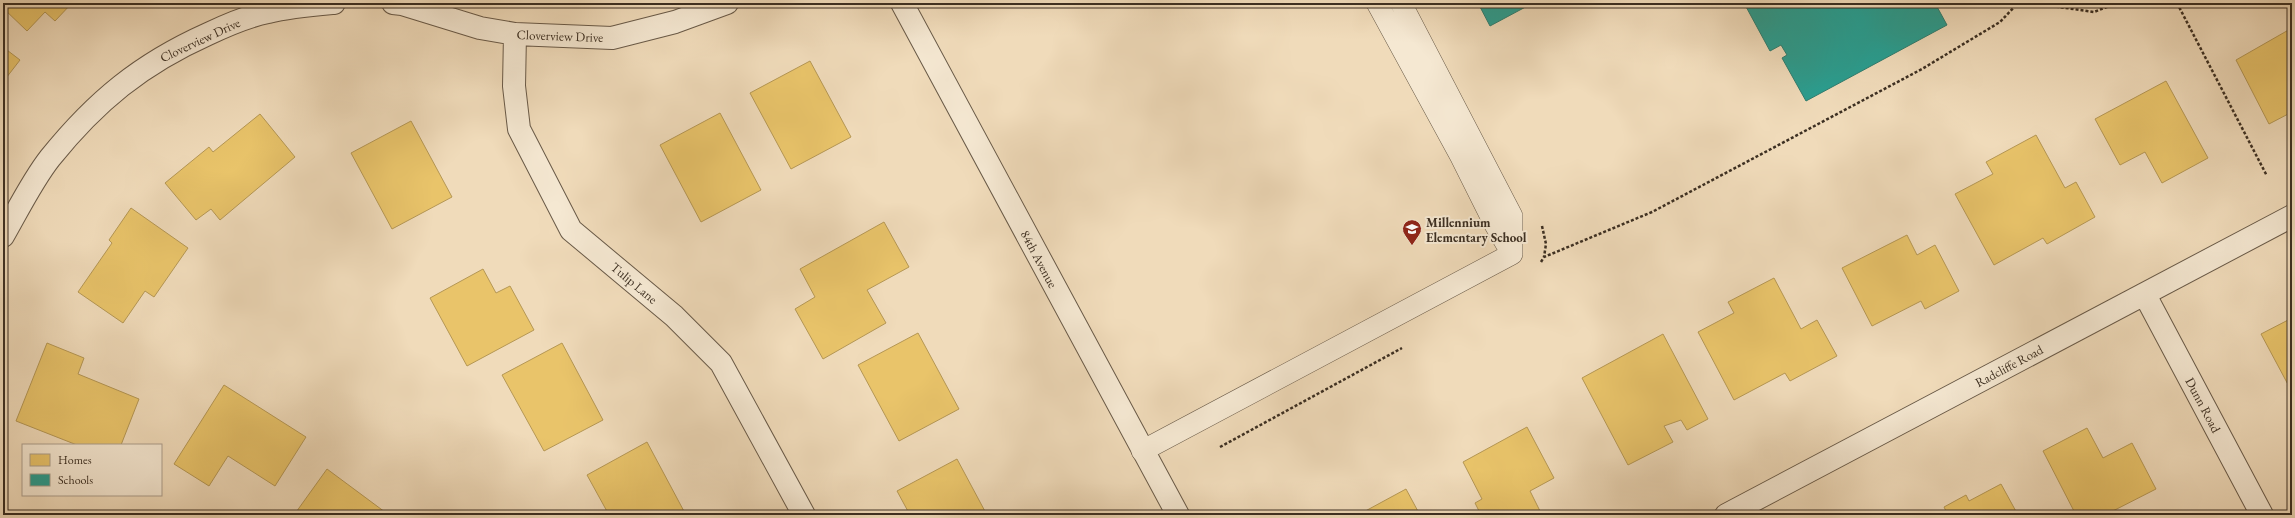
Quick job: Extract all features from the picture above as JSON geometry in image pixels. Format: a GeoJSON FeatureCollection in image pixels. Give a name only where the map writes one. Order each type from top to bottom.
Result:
{"type":"FeatureCollection","features":[{"type":"Feature","properties":{"kind":"street","name":"Cloverview Drive"},"geometry":{"type":"LineString","coordinates":[[3,236],[49,159],[89,114],[118,87],[145,67],[173,50],[222,28],[267,12],[334,3]]}},
{"type":"Feature","properties":{"kind":"street","name":"Cloverview Drive"},"geometry":{"type":"LineString","coordinates":[[393,3],[402,4],[480,28],[515,34],[612,38],[675,22],[727,3]]}},
{"type":"Feature","properties":{"kind":"street","name":"84th Avenue"},"geometry":{"type":"LineString","coordinates":[[902,3],[1178,515]]}},
{"type":"Feature","properties":{"kind":"street","name":"Tulip Lane"},"geometry":{"type":"LineString","coordinates":[[515,34],[514,86],[519,129],[571,230],[674,316],[721,362],[804,515]]}},
{"type":"Feature","properties":{"kind":"street","name":"Radcliffe Road"},"geometry":{"type":"LineString","coordinates":[[1726,515],[2292,216]]}},
{"type":"Feature","properties":{"kind":"street","name":"Dunn Road"},"geometry":{"type":"LineString","coordinates":[[2145,295],[2262,515]]}},
{"type":"Feature","properties":{"kind":"lane"},"geometry":{"type":"LineString","coordinates":[[1377,3],[1462,157],[1494,223],[1512,254]]}},
{"type":"Feature","properties":{"kind":"lane"},"geometry":{"type":"LineString","coordinates":[[1401,3],[1512,216],[1512,254]]}},
{"type":"Feature","properties":{"kind":"lane"},"geometry":{"type":"LineString","coordinates":[[1142,450],[1512,254]]}},
{"type":"Feature","properties":{"kind":"path"},"geometry":{"type":"LineString","coordinates":[[1540,263],[1544,257],[1652,212],[1922,69],[2000,22],[2018,3]]}},
{"type":"Feature","properties":{"kind":"path"},"geometry":{"type":"LineString","coordinates":[[2031,3],[2094,12],[2117,3]]}},
{"type":"Feature","properties":{"kind":"path"},"geometry":{"type":"LineString","coordinates":[[2177,3],[2267,176]]}},
{"type":"Feature","properties":{"kind":"path"},"geometry":{"type":"LineString","coordinates":[[1220,447],[1408,345]]}},
{"type":"Feature","properties":{"kind":"building: Homes"},"geometry":{"type":"Polygon","coordinates":[[[3,3],[72,3],[55,21],[45,12],[27,31],[3,8],[3,3]]]}},
{"type":"Feature","properties":{"kind":"building: Homes"},"geometry":{"type":"Polygon","coordinates":[[[2292,28],[2292,112],[2269,124],[2236,60],[2292,28]]]}},
{"type":"Feature","properties":{"kind":"building: Homes"},"geometry":{"type":"Polygon","coordinates":[[[3,47],[20,60],[3,82],[3,47]]]}},
{"type":"Feature","properties":{"kind":"building: Homes"},"geometry":{"type":"Polygon","coordinates":[[[810,61],[851,137],[791,169],[750,93],[810,61]]]}},
{"type":"Feature","properties":{"kind":"building: Homes"},"geometry":{"type":"Polygon","coordinates":[[[2166,81],[2208,158],[2162,183],[2145,152],[2120,165],[2095,119],[2166,81]]]}},
{"type":"Feature","properties":{"kind":"building: Homes"},"geometry":{"type":"Polygon","coordinates":[[[720,113],[761,190],[701,222],[660,145],[720,113]]]}},
{"type":"Feature","properties":{"kind":"building: Homes"},"geometry":{"type":"Polygon","coordinates":[[[260,114],[295,157],[220,220],[211,209],[196,220],[165,183],[209,147],[213,152],[260,114]]]}},
{"type":"Feature","properties":{"kind":"building: Homes"},"geometry":{"type":"Polygon","coordinates":[[[411,121],[452,197],[392,229],[351,153],[411,121]]]}},
{"type":"Feature","properties":{"kind":"building: Homes"},"geometry":{"type":"Polygon","coordinates":[[[2036,135],[2065,188],[2076,182],[2095,217],[2047,244],[2043,238],[1994,265],[1955,194],[1993,174],[1986,162],[2036,135]]]}},
{"type":"Feature","properties":{"kind":"building: Homes"},"geometry":{"type":"Polygon","coordinates":[[[131,208],[188,248],[154,297],[145,291],[123,323],[78,292],[112,243],[109,240],[131,208]]]}},
{"type":"Feature","properties":{"kind":"building: Homes"},"geometry":{"type":"Polygon","coordinates":[[[884,222],[909,267],[867,290],[886,323],[823,359],[795,309],[815,297],[800,269],[884,222]]]}},
{"type":"Feature","properties":{"kind":"building: Homes"},"geometry":{"type":"Polygon","coordinates":[[[1907,235],[1917,255],[1935,245],[1959,291],[1925,309],[1921,301],[1872,326],[1842,268],[1907,235]]]}},
{"type":"Feature","properties":{"kind":"building: Homes"},"geometry":{"type":"Polygon","coordinates":[[[483,269],[496,293],[510,286],[534,330],[467,366],[430,298],[483,269]]]}},
{"type":"Feature","properties":{"kind":"building: Homes"},"geometry":{"type":"Polygon","coordinates":[[[1774,278],[1801,329],[1817,320],[1837,356],[1790,381],[1785,373],[1734,400],[1698,332],[1734,313],[1728,302],[1774,278]]]}},
{"type":"Feature","properties":{"kind":"building: Homes"},"geometry":{"type":"Polygon","coordinates":[[[2292,318],[2292,392],[2261,334],[2292,318]]]}},
{"type":"Feature","properties":{"kind":"building: Homes"},"geometry":{"type":"Polygon","coordinates":[[[918,333],[959,409],[899,441],[858,365],[918,333]]]}},
{"type":"Feature","properties":{"kind":"building: Homes"},"geometry":{"type":"Polygon","coordinates":[[[1663,334],[1708,419],[1687,430],[1681,420],[1664,426],[1673,442],[1628,465],[1582,378],[1663,334]]]}},
{"type":"Feature","properties":{"kind":"building: Homes"},"geometry":{"type":"Polygon","coordinates":[[[47,343],[84,358],[78,374],[139,399],[121,444],[74,444],[16,421],[47,343]]]}},
{"type":"Feature","properties":{"kind":"building: Homes"},"geometry":{"type":"Polygon","coordinates":[[[562,343],[603,420],[544,451],[502,375],[562,343]]]}},
{"type":"Feature","properties":{"kind":"building: Homes"},"geometry":{"type":"Polygon","coordinates":[[[224,385],[306,437],[275,486],[228,456],[209,486],[174,464],[224,385]]]}},
{"type":"Feature","properties":{"kind":"building: Homes"},"geometry":{"type":"Polygon","coordinates":[[[1527,427],[1554,478],[1530,491],[1541,513],[1481,515],[1475,503],[1482,499],[1463,462],[1527,427]]]}},
{"type":"Feature","properties":{"kind":"building: Homes"},"geometry":{"type":"Polygon","coordinates":[[[2087,428],[2103,458],[2132,443],[2156,489],[2105,515],[2076,515],[2043,451],[2087,428]]]}},
{"type":"Feature","properties":{"kind":"building: Homes"},"geometry":{"type":"Polygon","coordinates":[[[647,442],[686,515],[609,515],[587,475],[647,442]]]}},
{"type":"Feature","properties":{"kind":"building: Homes"},"geometry":{"type":"Polygon","coordinates":[[[957,459],[987,515],[910,515],[897,491],[957,459]]]}},
{"type":"Feature","properties":{"kind":"building: Homes"},"geometry":{"type":"Polygon","coordinates":[[[327,469],[389,515],[294,515],[327,469]]]}},
{"type":"Feature","properties":{"kind":"building: Homes"},"geometry":{"type":"Polygon","coordinates":[[[2001,484],[2018,515],[1948,515],[1944,507],[1966,495],[1969,501],[2001,484]]]}},
{"type":"Feature","properties":{"kind":"building: Homes"},"geometry":{"type":"Polygon","coordinates":[[[1406,489],[1420,515],[1358,515],[1406,489]]]}},
{"type":"Feature","properties":{"kind":"building: Schools"},"geometry":{"type":"Polygon","coordinates":[[[1478,3],[1533,3],[1490,26],[1478,3]]]}},
{"type":"Feature","properties":{"kind":"building: Schools"},"geometry":{"type":"Polygon","coordinates":[[[1744,3],[1935,3],[1947,25],[1806,101],[1782,58],[1787,55],[1781,45],[1770,51],[1744,3]]]}},
{"type":"Feature","properties":{"kind":"place","name":"Millennium Elementary School"},"geometry":{"type":"Point","coordinates":[1412,246]}}]}
